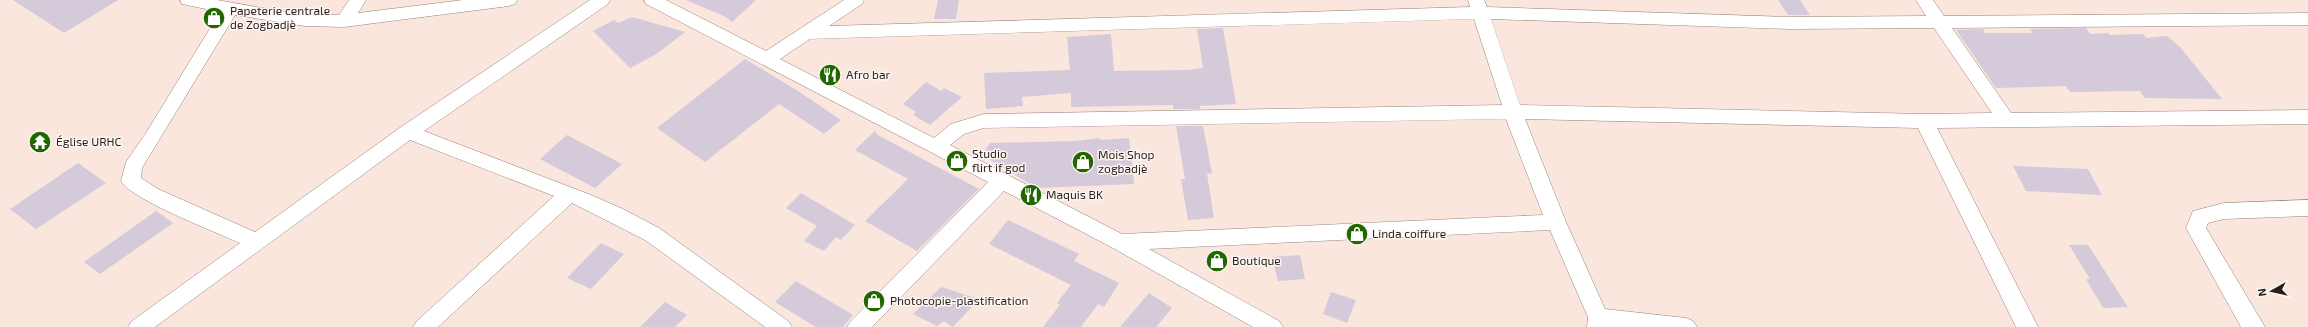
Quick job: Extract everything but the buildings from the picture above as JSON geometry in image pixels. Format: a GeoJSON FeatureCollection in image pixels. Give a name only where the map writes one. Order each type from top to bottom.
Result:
{"type":"FeatureCollection","features":[{"type":"Feature","properties":{"kind":"street"},"geometry":{"type":"LineString","coordinates":[[188,0],[290,20],[317,22],[344,21],[510,0]]}},
{"type":"Feature","properties":{"kind":"street"},"geometry":{"type":"LineString","coordinates":[[344,21],[358,0]]}},
{"type":"Feature","properties":{"kind":"street"},"geometry":{"type":"LineString","coordinates":[[139,327],[408,132],[602,0]]}},
{"type":"Feature","properties":{"kind":"street"},"geometry":{"type":"LineString","coordinates":[[652,0],[768,58],[1120,242],[1272,327]]}},
{"type":"Feature","properties":{"kind":"street"},"geometry":{"type":"LineString","coordinates":[[768,58],[856,0]]}},
{"type":"Feature","properties":{"kind":"street"},"geometry":{"type":"LineString","coordinates":[[1924,0],[2006,120]]}},
{"type":"Feature","properties":{"kind":"street"},"geometry":{"type":"LineString","coordinates":[[805,33],[1478,7],[1790,23],[2308,19]]}},
{"type":"Feature","properties":{"kind":"street"},"geometry":{"type":"LineString","coordinates":[[1478,7],[1513,112],[1556,222],[1598,322],[1686,327]]}},
{"type":"Feature","properties":{"kind":"street"},"geometry":{"type":"LineString","coordinates":[[231,8],[153,138],[133,167],[131,181],[151,194],[257,242]]}},
{"type":"Feature","properties":{"kind":"street"},"geometry":{"type":"LineString","coordinates":[[937,147],[950,132],[964,124],[984,121],[1513,112],[1924,121],[2308,117]]}},
{"type":"Feature","properties":{"kind":"street"},"geometry":{"type":"LineString","coordinates":[[1924,121],[2027,327]]}},
{"type":"Feature","properties":{"kind":"street"},"geometry":{"type":"LineString","coordinates":[[408,132],[584,200],[652,234],[781,327]]}},
{"type":"Feature","properties":{"kind":"street"},"geometry":{"type":"LineString","coordinates":[[858,327],[1001,181]]}},
{"type":"Feature","properties":{"kind":"street"},"geometry":{"type":"LineString","coordinates":[[424,327],[568,195]]}},
{"type":"Feature","properties":{"kind":"street"},"geometry":{"type":"LineString","coordinates":[[2254,327],[2250,324],[2196,228],[2200,216],[2224,211],[2308,208]]}},
{"type":"Feature","properties":{"kind":"street"},"geometry":{"type":"LineString","coordinates":[[1120,242],[1556,222]]}},
{"type":"Feature","properties":{"kind":"place","name":"Papeterie centrale de Zogbadjè"},"geometry":{"type":"Point","coordinates":[214,18]}},
{"type":"Feature","properties":{"kind":"place","name":"Afro bar"},"geometry":{"type":"Point","coordinates":[830,75]}},
{"type":"Feature","properties":{"kind":"place","name":"Église URHC"},"geometry":{"type":"Point","coordinates":[40,142]}},
{"type":"Feature","properties":{"kind":"place","name":"Studio flirt if god"},"geometry":{"type":"Point","coordinates":[957,161]}},
{"type":"Feature","properties":{"kind":"place","name":"Mois Shop zogbadjè"},"geometry":{"type":"Point","coordinates":[1083,162]}},
{"type":"Feature","properties":{"kind":"place","name":"Maquis BK"},"geometry":{"type":"Point","coordinates":[1031,195]}},
{"type":"Feature","properties":{"kind":"place","name":"Linda coiffure"},"geometry":{"type":"Point","coordinates":[1357,234]}},
{"type":"Feature","properties":{"kind":"place","name":"Boutique"},"geometry":{"type":"Point","coordinates":[1217,261]}},
{"type":"Feature","properties":{"kind":"place","name":"Photocopie-plastification"},"geometry":{"type":"Point","coordinates":[874,301]}}]}
